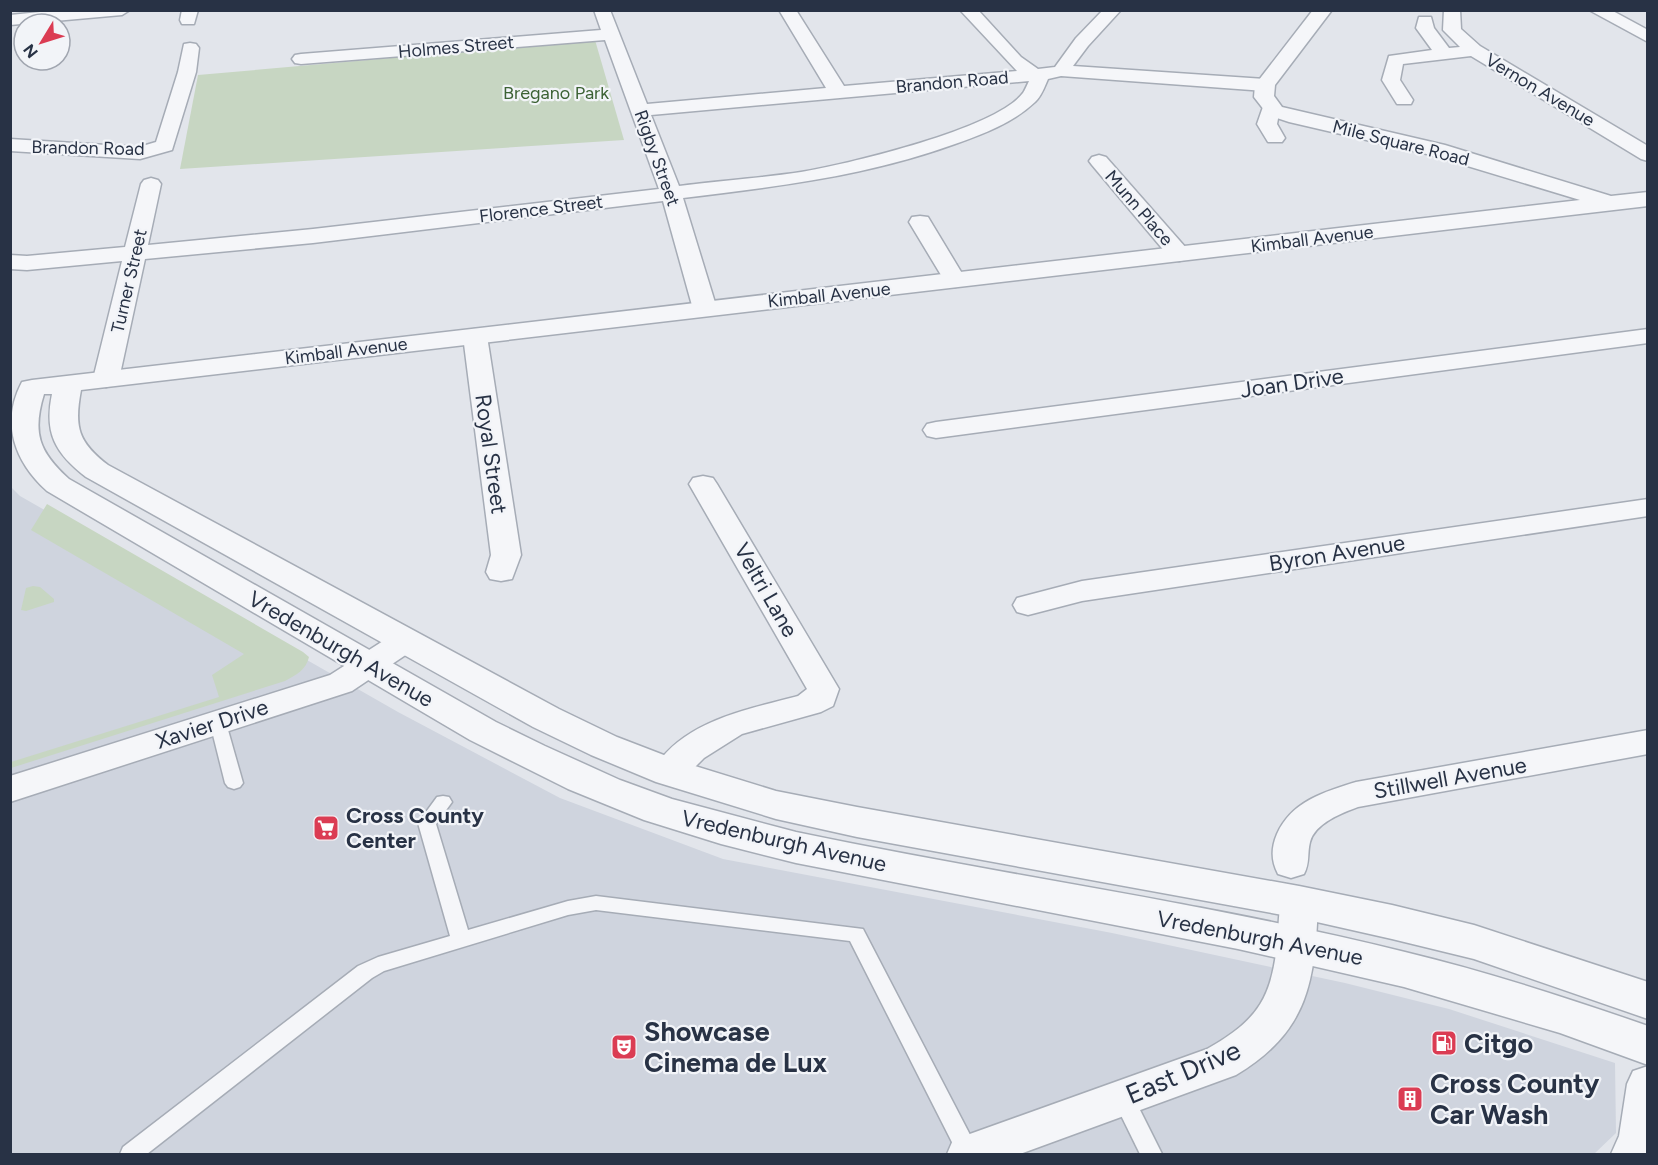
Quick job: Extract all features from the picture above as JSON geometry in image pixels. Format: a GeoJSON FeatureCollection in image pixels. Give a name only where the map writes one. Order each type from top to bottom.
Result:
{"type":"FeatureCollection","features":[{"type":"Feature","properties":{"kind":"street"},"geometry":{"type":"LineString","coordinates":[[10,20],[122,10]]}},
{"type":"Feature","properties":{"kind":"street","name":"Rigby Street"},"geometry":{"type":"LineString","coordinates":[[602,10],[671,193],[705,309]]}},
{"type":"Feature","properties":{"kind":"street"},"geometry":{"type":"LineString","coordinates":[[787,10],[838,92]]}},
{"type":"Feature","properties":{"kind":"street"},"geometry":{"type":"LineString","coordinates":[[968,10],[1015,61],[1036,75]]}},
{"type":"Feature","properties":{"kind":"street"},"geometry":{"type":"LineString","coordinates":[[1061,71],[1082,42],[1113,10]]}},
{"type":"Feature","properties":{"kind":"street"},"geometry":{"type":"LineString","coordinates":[[1275,138],[1267,124],[1271,108],[1263,98],[1265,85],[1323,10]]}},
{"type":"Feature","properties":{"kind":"street","name":"Vernon Avenue"},"geometry":{"type":"LineString","coordinates":[[1452,10],[1452,30],[1474,50],[1647,155]]}},
{"type":"Feature","properties":{"kind":"street"},"geometry":{"type":"LineString","coordinates":[[1597,10],[1647,37]]}},
{"type":"Feature","properties":{"kind":"street"},"geometry":{"type":"LineString","coordinates":[[1425,21],[1425,28],[1444,54]]}},
{"type":"Feature","properties":{"kind":"street","name":"Holmes Street"},"geometry":{"type":"LineString","coordinates":[[301,59],[611,34]]}},
{"type":"Feature","properties":{"kind":"street","name":"Brandon Road"},"geometry":{"type":"LineString","coordinates":[[10,146],[140,153],[165,146],[187,72],[190,48]]}},
{"type":"Feature","properties":{"kind":"street"},"geometry":{"type":"LineString","coordinates":[[1404,100],[1391,80],[1395,60],[1474,50]]}},
{"type":"Feature","properties":{"kind":"street","name":"Brandon Road"},"geometry":{"type":"LineString","coordinates":[[639,110],[1061,71],[1265,85]]}},
{"type":"Feature","properties":{"kind":"street","name":"Florence Street"},"geometry":{"type":"LineString","coordinates":[[10,262],[27,263],[312,236],[800,178],[841,170],[948,140],[995,122],[1028,102],[1038,91],[1039,79],[1036,75]]}},
{"type":"Feature","properties":{"kind":"street","name":"Mile Square Road"},"geometry":{"type":"LineString","coordinates":[[1271,108],[1296,118],[1427,147],[1582,194],[1647,210]]}},
{"type":"Feature","properties":{"kind":"street","name":"Munn Place"},"geometry":{"type":"LineString","coordinates":[[1099,161],[1179,254]]}},
{"type":"Feature","properties":{"kind":"street","name":"Turner Street"},"geometry":{"type":"LineString","coordinates":[[106,379],[152,184]]}},
{"type":"Feature","properties":{"kind":"street","name":"Kimball Avenue"},"geometry":{"type":"LineString","coordinates":[[21,389],[1647,199]]}},
{"type":"Feature","properties":{"kind":"street"},"geometry":{"type":"LineString","coordinates":[[920,222],[955,280]]}},
{"type":"Feature","properties":{"kind":"street","name":"Royal Street"},"geometry":{"type":"LineString","coordinates":[[475,336],[506,555],[501,572]]}},
{"type":"Feature","properties":{"kind":"street","name":"Joan Drive"},"geometry":{"type":"LineString","coordinates":[[936,430],[1647,336]]}},
{"type":"Feature","properties":{"kind":"street","name":"Vredenburgh Avenue"},"geometry":{"type":"LineString","coordinates":[[68,383],[62,418],[69,445],[83,462],[122,486],[546,718],[604,746],[669,772],[777,805],[857,822],[1295,883],[1571,973],[1647,1001]]}},
{"type":"Feature","properties":{"kind":"street","name":"Vredenburgh Avenue"},"geometry":{"type":"LineString","coordinates":[[21,389],[25,443],[29,454],[52,480],[88,504],[537,760],[616,793],[682,818],[803,849],[1390,964],[1498,993],[1596,1025],[1647,1046]]}},
{"type":"Feature","properties":{"kind":"street","name":"Veltri Lane"},"geometry":{"type":"LineString","coordinates":[[669,772],[692,748],[730,726],[809,705],[821,698],[824,689],[703,484]]}},
{"type":"Feature","properties":{"kind":"street"},"geometry":{"type":"LineString","coordinates":[[88,504],[122,486]]}},
{"type":"Feature","properties":{"kind":"street","name":"Byron Avenue"},"geometry":{"type":"LineString","coordinates":[[1028,605],[1082,591],[1647,507]]}},
{"type":"Feature","properties":{"kind":"street","name":"Xavier Drive"},"geometry":{"type":"LineString","coordinates":[[10,789],[341,683],[405,641]]}},
{"type":"Feature","properties":{"kind":"street","name":"Stillwell Avenue"},"geometry":{"type":"LineString","coordinates":[[1295,883],[1292,840],[1301,825],[1333,802],[1367,793],[1647,742]]}},
{"type":"Feature","properties":{"kind":"street","name":"East Drive"},"geometry":{"type":"LineString","coordinates":[[969,1154],[1221,1062],[1255,1041],[1271,1025],[1284,1003],[1292,976],[1297,944],[1295,883]]}},
{"type":"Feature","properties":{"kind":"street"},"geometry":{"type":"LineString","coordinates":[[1632,1155],[1640,1136],[1647,1084]]}},
{"type":"Feature","properties":{"kind":"lane"},"geometry":{"type":"LineString","coordinates":[[218,723],[234,783]]}},
{"type":"Feature","properties":{"kind":"lane"},"geometry":{"type":"LineString","coordinates":[[443,802],[427,823],[461,940]]}},
{"type":"Feature","properties":{"kind":"lane"},"geometry":{"type":"LineString","coordinates":[[131,1155],[365,972],[378,965],[461,940],[596,903],[856,934],[969,1154]]}},
{"type":"Feature","properties":{"kind":"lane"},"geometry":{"type":"LineString","coordinates":[[1123,1097],[1151,1155]]}},
{"type":"Feature","properties":{"kind":"shaded area","name":"Cross County Center"},"geometry":{"type":"Polygon","coordinates":[[[10,486],[20,496],[398,712],[560,798],[723,859],[1112,933],[1345,983],[1449,1009],[1615,1063],[1616,1133],[1594,1154],[11,1154],[10,486]]]}},
{"type":"Feature","properties":{"kind":"green space","name":"Bregano Park"},"geometry":{"type":"Polygon","coordinates":[[[595,40],[624,140],[180,169],[198,75],[595,40]]]}},
{"type":"Feature","properties":{"kind":"green space"},"geometry":{"type":"Polygon","coordinates":[[[47,504],[303,652],[309,657],[306,665],[285,681],[11,768],[11,762],[219,697],[212,675],[244,654],[31,530],[47,504]]]}},
{"type":"Feature","properties":{"kind":"green space"},"geometry":{"type":"Polygon","coordinates":[[[40,587],[54,599],[54,602],[26,611],[21,610],[26,588],[40,587]]]}},
{"type":"Feature","properties":{"kind":"place","name":"Cross County Center"},"geometry":{"type":"Point","coordinates":[326,828]}},
{"type":"Feature","properties":{"kind":"place","name":"Citgo"},"geometry":{"type":"Point","coordinates":[1444,1043]}},
{"type":"Feature","properties":{"kind":"place","name":"Showcase Cinema de Lux"},"geometry":{"type":"Point","coordinates":[624,1047]}},
{"type":"Feature","properties":{"kind":"place","name":"Cross County Car Wash"},"geometry":{"type":"Point","coordinates":[1410,1099]}}]}
